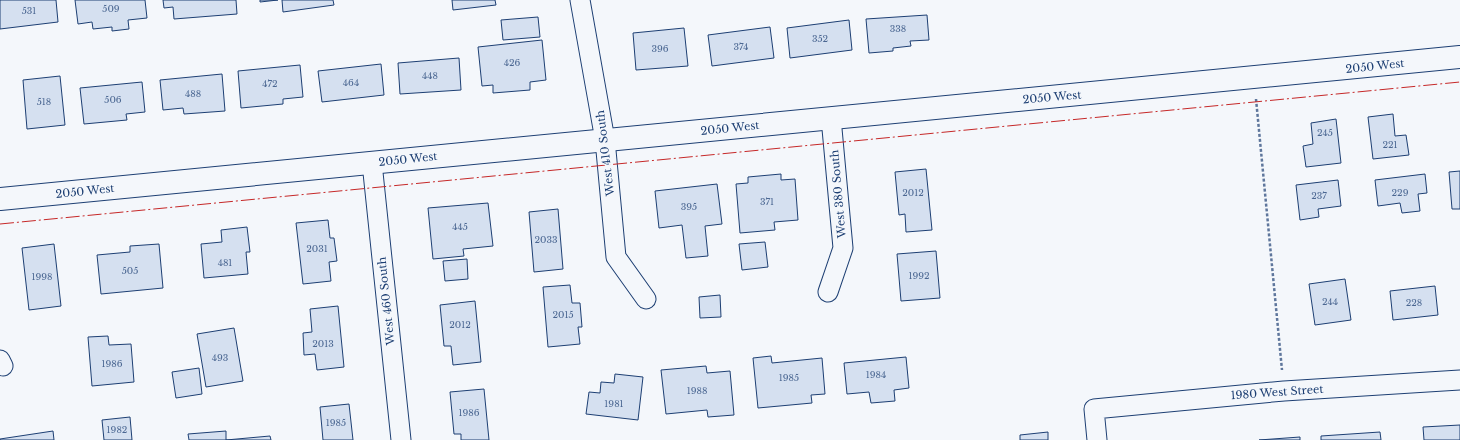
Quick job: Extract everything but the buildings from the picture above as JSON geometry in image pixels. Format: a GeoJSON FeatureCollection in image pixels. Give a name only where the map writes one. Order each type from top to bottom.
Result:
{"type":"FeatureCollection","features":[{"type":"Feature","properties":{"kind":"street","name":"West 410 South"},"geometry":{"type":"LineString","coordinates":[[580,0],[605,140],[616,257],[646,299]]}},
{"type":"Feature","properties":{"kind":"street","name":"2050 West"},"geometry":{"type":"LineString","coordinates":[[0,199],[1460,57]]}},
{"type":"Feature","properties":{"kind":"street","name":"West 380 South"},"geometry":{"type":"LineString","coordinates":[[828,292],[843,248],[831,118]]}},
{"type":"Feature","properties":{"kind":"street","name":"West 460 South"},"geometry":{"type":"LineString","coordinates":[[372,163],[401,440]]}},
{"type":"Feature","properties":{"kind":"street","name":"1980 West Street"},"geometry":{"type":"LineString","coordinates":[[1097,440],[1094,409],[1284,391],[1460,380]]}},
{"type":"Feature","properties":{"kind":"path"},"geometry":{"type":"LineString","coordinates":[[1254,77],[1284,391]]}},
{"type":"Feature","properties":{"kind":"power"},"geometry":{"type":"LineString","coordinates":[[0,224],[1460,82]]}}]}
